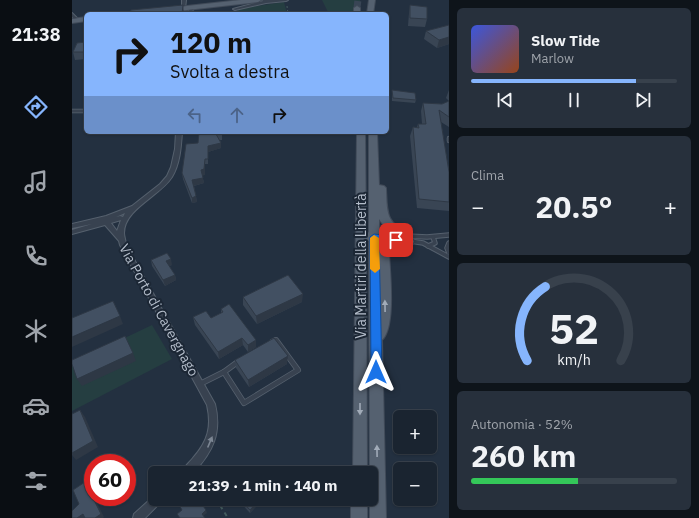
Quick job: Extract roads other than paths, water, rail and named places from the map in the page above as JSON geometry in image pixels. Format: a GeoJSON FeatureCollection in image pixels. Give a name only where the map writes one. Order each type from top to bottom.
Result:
{"type":"FeatureCollection","features":[{"type":"Feature","properties":{"kind":"main road"},"geometry":{"type":"LineString","coordinates":[[162,11],[184,8],[191,11],[258,0]]}},
{"type":"Feature","properties":{"kind":"main road"},"geometry":{"type":"LineString","coordinates":[[364,8],[372,0]]}},
{"type":"Feature","properties":{"kind":"main road"},"geometry":{"type":"LineString","coordinates":[[73,20],[84,19]]}},
{"type":"Feature","properties":{"kind":"main road","name":"Via Martiri della Libertà"},"geometry":{"type":"LineString","coordinates":[[362,134],[367,152],[373,235],[378,518]]}},
{"type":"Feature","properties":{"kind":"main road","name":"Via Martiri della Libertà"},"geometry":{"type":"LineString","coordinates":[[360,466],[361,325],[367,152],[372,134]]}},
{"type":"Feature","properties":{"kind":"main road"},"geometry":{"type":"LineString","coordinates":[[367,152],[380,178],[383,219],[392,229],[408,238]]}},
{"type":"Feature","properties":{"kind":"main road"},"geometry":{"type":"LineString","coordinates":[[361,325],[366,316],[367,243],[373,235],[408,238]]}},
{"type":"Feature","properties":{"kind":"main road"},"geometry":{"type":"LineString","coordinates":[[376,344],[385,319],[384,253],[392,245],[408,238]]}},
{"type":"Feature","properties":{"kind":"main road"},"geometry":{"type":"LineString","coordinates":[[359,506],[359,518]]}},
{"type":"Feature","properties":{"kind":"street"},"geometry":{"type":"LineString","coordinates":[[184,0],[184,8]]}},
{"type":"Feature","properties":{"kind":"street"},"geometry":{"type":"LineString","coordinates":[[235,9],[265,1],[286,0]]}},
{"type":"Feature","properties":{"kind":"street"},"geometry":{"type":"LineString","coordinates":[[72,14],[73,20]]}},
{"type":"Feature","properties":{"kind":"street","name":"Via Porto di Cavergnago"},"geometry":{"type":"LineString","coordinates":[[179,134],[175,164],[169,177],[157,190],[128,214],[121,227],[121,240],[211,404],[214,413],[214,430],[205,452],[192,466]]}},
{"type":"Feature","properties":{"kind":"street"},"geometry":{"type":"LineString","coordinates":[[72,226],[122,212],[140,203]]}},
{"type":"Feature","properties":{"kind":"street"},"geometry":{"type":"LineString","coordinates":[[72,232],[107,223],[128,214]]}},
{"type":"Feature","properties":{"kind":"street"},"geometry":{"type":"LineString","coordinates":[[97,220],[104,220],[121,240]]}},
{"type":"Feature","properties":{"kind":"street"},"geometry":{"type":"LineString","coordinates":[[138,518],[151,506]]}},
{"type":"Feature","properties":{"kind":"lane"},"geometry":{"type":"LineString","coordinates":[[72,111],[84,111]]}},
{"type":"Feature","properties":{"kind":"lane"},"geometry":{"type":"LineString","coordinates":[[408,238],[449,235]]}},
{"type":"Feature","properties":{"kind":"lane"},"geometry":{"type":"LineString","coordinates":[[427,246],[434,244],[435,241],[433,237]]}},
{"type":"Feature","properties":{"kind":"lane"},"geometry":{"type":"LineString","coordinates":[[408,238],[449,257]]}},
{"type":"Feature","properties":{"kind":"lane"},"geometry":{"type":"LineString","coordinates":[[449,243],[447,248],[449,253]]}},
{"type":"Feature","properties":{"kind":"lane"},"geometry":{"type":"LineString","coordinates":[[224,372],[244,403],[298,370],[276,340],[270,343]]}},
{"type":"Feature","properties":{"kind":"lane"},"geometry":{"type":"LineString","coordinates":[[200,384],[224,372],[244,358]]}},
{"type":"Feature","properties":{"kind":"tunnel"},"geometry":{"type":"LineString","coordinates":[[357,8],[358,0]]}}]}
